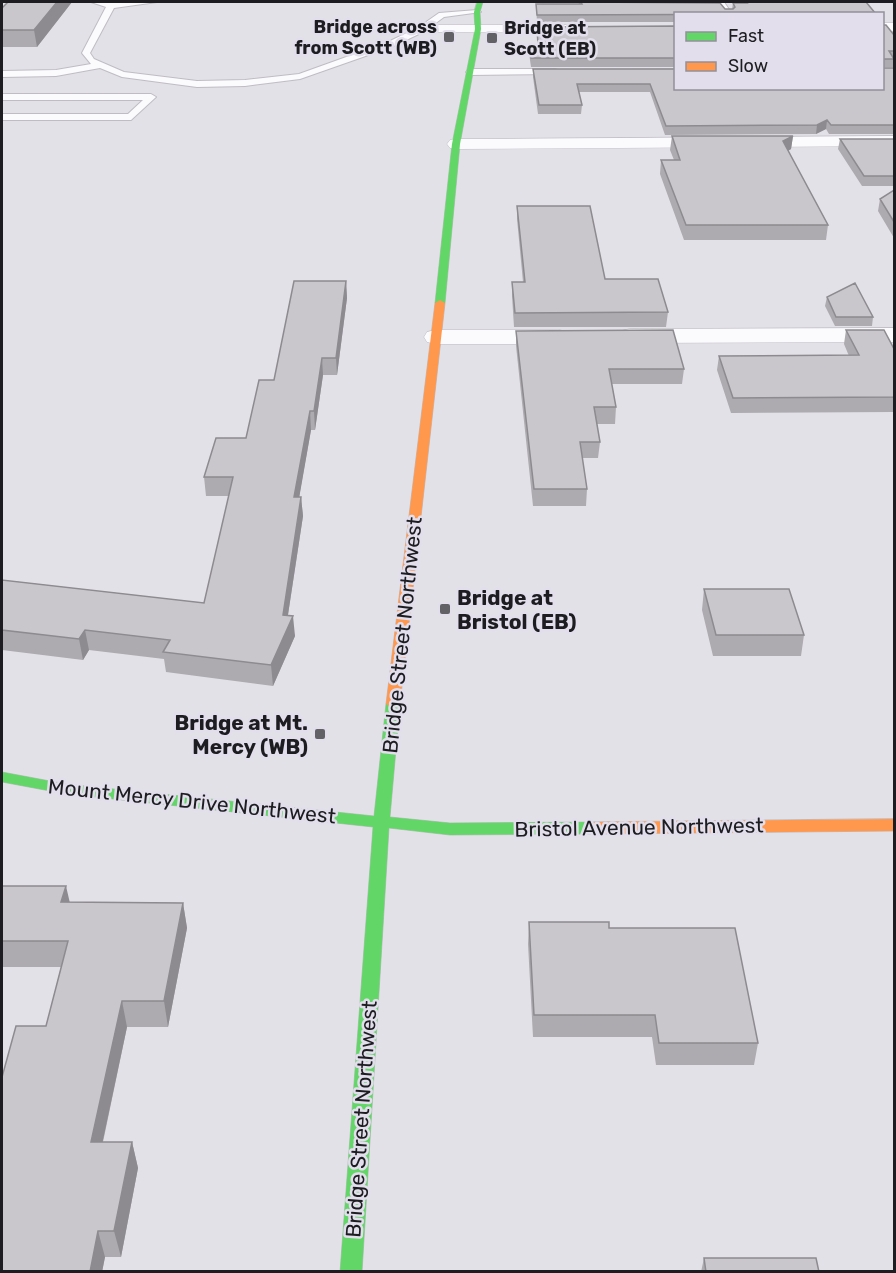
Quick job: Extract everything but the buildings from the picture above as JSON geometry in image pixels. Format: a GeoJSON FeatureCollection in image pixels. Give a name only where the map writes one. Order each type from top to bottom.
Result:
{"type":"FeatureCollection","features":[{"type":"Feature","properties":{"kind":"main road","name":"Bridge Street Northwest"},"geometry":{"type":"LineString","coordinates":[[351,1272],[377,866],[404,597],[458,136],[478,29],[478,7]]}},
{"type":"Feature","properties":{"kind":"main road","name":"Mount Mercy Drive Northwest"},"geometry":{"type":"LineString","coordinates":[[2,777],[66,789],[383,822]]}},
{"type":"Feature","properties":{"kind":"main road","name":"Bristol Avenue Northwest"},"geometry":{"type":"LineString","coordinates":[[383,822],[450,829],[894,825]]}},
{"type":"Feature","properties":{"kind":"street"},"geometry":{"type":"LineString","coordinates":[[422,29],[594,29]]}},
{"type":"Feature","properties":{"kind":"street"},"geometry":{"type":"LineString","coordinates":[[458,136],[894,128]]}},
{"type":"Feature","properties":{"kind":"street"},"geometry":{"type":"LineString","coordinates":[[458,136],[894,141]]}},
{"type":"Feature","properties":{"kind":"street"},"geometry":{"type":"LineString","coordinates":[[436,338],[894,335]]}},
{"type":"Feature","properties":{"kind":"lane"},"geometry":{"type":"LineString","coordinates":[[95,2],[111,6],[153,2]]}},
{"type":"Feature","properties":{"kind":"lane"},"geometry":{"type":"LineString","coordinates":[[111,6],[86,53],[91,61],[123,74],[197,84],[244,83],[300,76],[351,60],[422,29],[442,15],[478,7]]}},
{"type":"Feature","properties":{"kind":"lane"},"geometry":{"type":"LineString","coordinates":[[2,74],[56,73],[101,65]]}},
{"type":"Feature","properties":{"kind":"lane"},"geometry":{"type":"LineString","coordinates":[[470,72],[571,72]]}},
{"type":"Feature","properties":{"kind":"lane"},"geometry":{"type":"LineString","coordinates":[[2,97],[151,97],[131,117],[2,117]]}},
{"type":"Feature","properties":{"kind":"traffic: fast"},"geometry":{"type":"LineString","coordinates":[[440,303],[456,144],[478,29],[477,12],[480,2]]}},
{"type":"Feature","properties":{"kind":"traffic: fast"},"geometry":{"type":"LineString","coordinates":[[351,1272],[377,865],[393,704]]}},
{"type":"Feature","properties":{"kind":"traffic: fast"},"geometry":{"type":"LineString","coordinates":[[2,777],[66,789],[450,829],[594,828]]}},
{"type":"Feature","properties":{"kind":"traffic: slow"},"geometry":{"type":"LineString","coordinates":[[393,704],[440,303]]}},
{"type":"Feature","properties":{"kind":"traffic: slow"},"geometry":{"type":"LineString","coordinates":[[594,828],[894,825]]}},
{"type":"Feature","properties":{"kind":"place","name":"Bridge across from Scott (WB)"},"geometry":{"type":"Point","coordinates":[449,37]}},
{"type":"Feature","properties":{"kind":"place","name":"Bridge at Scott (EB)"},"geometry":{"type":"Point","coordinates":[492,38]}},
{"type":"Feature","properties":{"kind":"place","name":"Bridge at Bristol (EB)"},"geometry":{"type":"Point","coordinates":[445,609]}},
{"type":"Feature","properties":{"kind":"place","name":"Bridge at Mt. Mercy (WB)"},"geometry":{"type":"Point","coordinates":[320,734]}}]}
